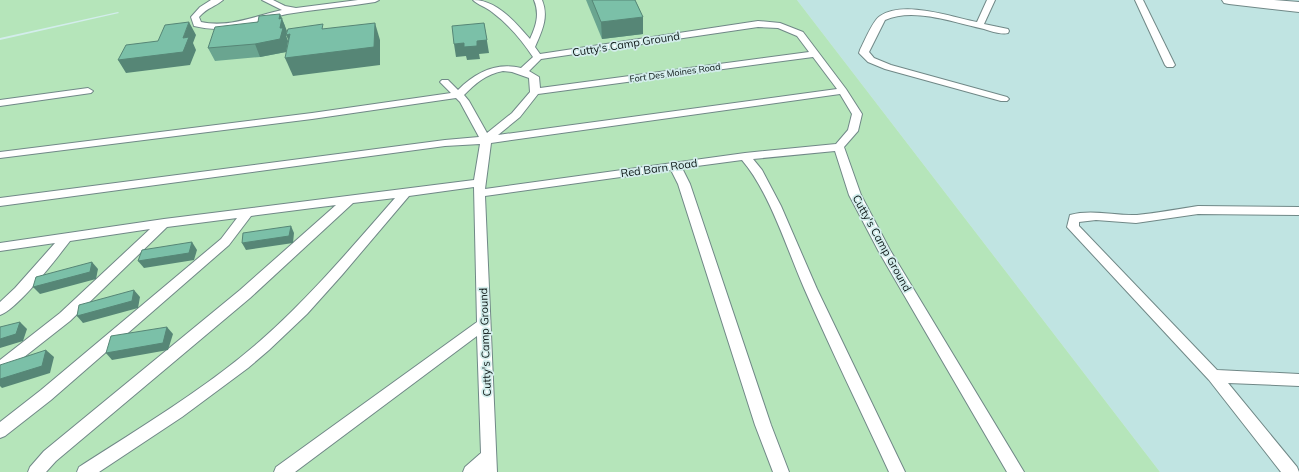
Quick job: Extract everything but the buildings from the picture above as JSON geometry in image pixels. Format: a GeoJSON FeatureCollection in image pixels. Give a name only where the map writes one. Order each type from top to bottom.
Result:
{"type":"FeatureCollection","features":[{"type":"Feature","properties":{"kind":"street"},"geometry":{"type":"LineString","coordinates":[[1229,0],[1299,7]]}},
{"type":"Feature","properties":{"kind":"lane"},"geometry":{"type":"LineString","coordinates":[[219,0],[211,2],[202,8],[195,17],[197,24],[211,28],[228,27],[247,24],[280,14],[300,10],[375,0]]}},
{"type":"Feature","properties":{"kind":"lane"},"geometry":{"type":"LineString","coordinates":[[266,0],[283,8],[300,10]]}},
{"type":"Feature","properties":{"kind":"lane"},"geometry":{"type":"LineString","coordinates":[[477,0],[484,3],[517,30],[538,57],[524,71]]}},
{"type":"Feature","properties":{"kind":"lane"},"geometry":{"type":"LineString","coordinates":[[531,47],[542,18],[541,5],[538,0]]}},
{"type":"Feature","properties":{"kind":"lane"},"geometry":{"type":"LineString","coordinates":[[979,26],[991,0]]}},
{"type":"Feature","properties":{"kind":"lane"},"geometry":{"type":"LineString","coordinates":[[1140,0],[1170,65]]}},
{"type":"Feature","properties":{"kind":"lane"},"geometry":{"type":"LineString","coordinates":[[1004,32],[910,11],[894,13],[882,18],[864,50],[864,53],[871,60],[888,67],[1004,99]]}},
{"type":"Feature","properties":{"kind":"lane","name":"Cutty's Camp Ground"},"geometry":{"type":"LineString","coordinates":[[538,57],[758,24],[780,26],[800,34],[843,91],[857,114],[853,131],[839,147],[855,195],[885,252],[1016,472]]}},
{"type":"Feature","properties":{"kind":"lane","name":"Fort Des Moines Road"},"geometry":{"type":"LineString","coordinates":[[535,92],[815,54]]}},
{"type":"Feature","properties":{"kind":"lane"},"geometry":{"type":"LineString","coordinates":[[0,155],[312,116],[459,95],[471,81],[488,72],[502,68],[524,71],[534,77],[535,92],[516,115],[486,140]]}},
{"type":"Feature","properties":{"kind":"lane"},"geometry":{"type":"LineString","coordinates":[[445,82],[459,95],[486,140]]}},
{"type":"Feature","properties":{"kind":"lane"},"geometry":{"type":"LineString","coordinates":[[0,103],[88,91]]}},
{"type":"Feature","properties":{"kind":"lane"},"geometry":{"type":"LineString","coordinates":[[0,202],[445,143],[486,140],[843,91]]}},
{"type":"Feature","properties":{"kind":"lane","name":"Cutty's Camp Ground"},"geometry":{"type":"LineString","coordinates":[[486,140],[480,188],[489,472]]}},
{"type":"Feature","properties":{"kind":"lane","name":"Red Barn Road"},"geometry":{"type":"LineString","coordinates":[[0,247],[248,212],[406,192],[480,188],[675,166],[744,156],[839,147]]}},
{"type":"Feature","properties":{"kind":"lane"},"geometry":{"type":"LineString","coordinates":[[744,156],[757,170],[775,206],[811,289],[897,472]]}},
{"type":"Feature","properties":{"kind":"lane"},"geometry":{"type":"LineString","coordinates":[[675,166],[684,184],[760,417],[781,472]]}},
{"type":"Feature","properties":{"kind":"lane"},"geometry":{"type":"LineString","coordinates":[[86,472],[200,398],[265,345],[324,288],[406,192]]}},
{"type":"Feature","properties":{"kind":"lane"},"geometry":{"type":"LineString","coordinates":[[36,472],[50,456],[245,294],[350,199]]}},
{"type":"Feature","properties":{"kind":"lane"},"geometry":{"type":"LineString","coordinates":[[1291,472],[1214,376],[1074,227],[1074,218],[1096,216],[1136,219],[1198,210],[1299,211]]}},
{"type":"Feature","properties":{"kind":"lane"},"geometry":{"type":"LineString","coordinates":[[0,431],[46,395],[226,242],[248,212]]}},
{"type":"Feature","properties":{"kind":"lane"},"geometry":{"type":"LineString","coordinates":[[0,368],[64,317],[164,224]]}},
{"type":"Feature","properties":{"kind":"lane"},"geometry":{"type":"LineString","coordinates":[[0,310],[20,292],[67,237]]}},
{"type":"Feature","properties":{"kind":"lane"},"geometry":{"type":"LineString","coordinates":[[282,472],[484,324]]}},
{"type":"Feature","properties":{"kind":"lane"},"geometry":{"type":"LineString","coordinates":[[1214,376],[1299,380]]}},
{"type":"Feature","properties":{"kind":"lane"},"geometry":{"type":"LineString","coordinates":[[471,472],[489,455]]}},
{"type":"Feature","properties":{"kind":"shaded area"},"geometry":{"type":"Polygon","coordinates":[[[797,0],[1299,0],[1299,472],[1160,472],[797,0]]]}},
{"type":"Feature","properties":{"kind":"green space"},"geometry":{"type":"Polygon","coordinates":[[[0,0],[797,0],[1160,472],[0,472],[0,40],[119,13],[0,38],[0,0]]]}}]}
